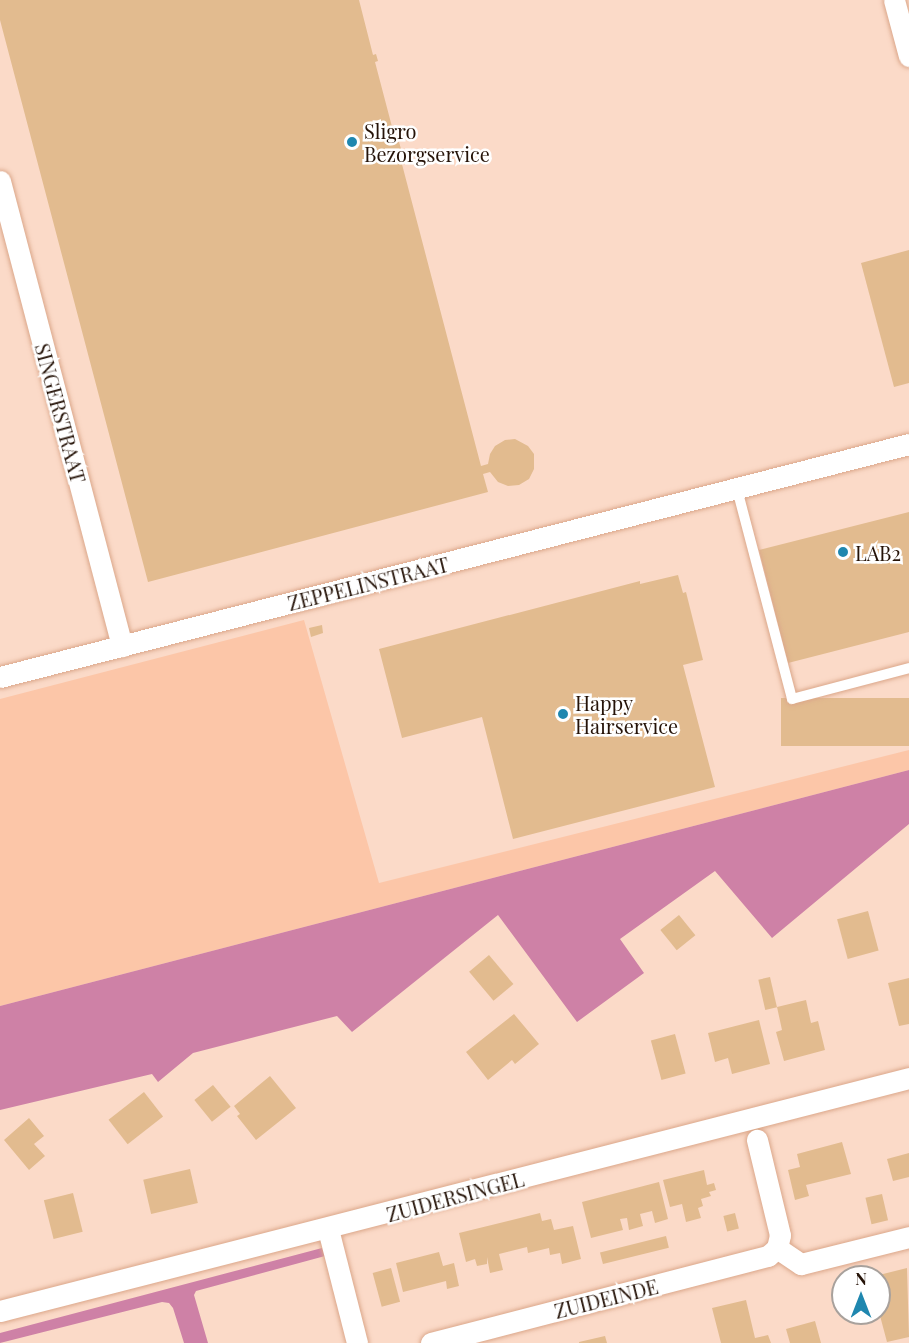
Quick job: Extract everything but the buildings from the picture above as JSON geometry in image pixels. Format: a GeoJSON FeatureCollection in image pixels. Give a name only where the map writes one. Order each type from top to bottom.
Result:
{"type":"FeatureCollection","features":[{"type":"Feature","properties":{"kind":"street"},"geometry":{"type":"LineString","coordinates":[[894,0],[909,56]]}},
{"type":"Feature","properties":{"kind":"street","name":"SINGERSTRAAT"},"geometry":{"type":"LineString","coordinates":[[0,181],[122,646]]}},
{"type":"Feature","properties":{"kind":"street","name":"ZEPPELINSTRAAT"},"geometry":{"type":"LineString","coordinates":[[0,677],[909,444]]}},
{"type":"Feature","properties":{"kind":"street","name":"ZUIDERSINGEL"},"geometry":{"type":"LineString","coordinates":[[0,1311],[328,1229],[909,1078]]}},
{"type":"Feature","properties":{"kind":"street"},"geometry":{"type":"LineString","coordinates":[[757,1140],[780,1235],[777,1248],[801,1264],[909,1237]]}},
{"type":"Feature","properties":{"kind":"street"},"geometry":{"type":"LineString","coordinates":[[328,1229],[357,1343]]}},
{"type":"Feature","properties":{"kind":"street","name":"ZUIDEINDE"},"geometry":{"type":"LineString","coordinates":[[431,1343],[768,1256],[777,1248]]}},
{"type":"Feature","properties":{"kind":"lane"},"geometry":{"type":"LineString","coordinates":[[736,489],[792,699],[909,668]]}},
{"type":"Feature","properties":{"kind":"shaded area"},"geometry":{"type":"Polygon","coordinates":[[[304,620],[379,883],[909,750],[909,770],[0,1006],[0,699],[304,620]]]}},
{"type":"Feature","properties":{"kind":"shaded area"},"geometry":{"type":"Polygon","coordinates":[[[909,770],[909,824],[772,938],[715,871],[620,939],[644,973],[577,1022],[498,915],[352,1032],[337,1016],[193,1053],[158,1082],[152,1074],[0,1110],[0,1006],[909,770]]]}},
{"type":"Feature","properties":{"kind":"shaded area"},"geometry":{"type":"Polygon","coordinates":[[[322,1248],[325,1256],[196,1291],[194,1295],[208,1343],[184,1343],[173,1308],[169,1303],[162,1302],[0,1343],[0,1333],[322,1248]]]}},
{"type":"Feature","properties":{"kind":"place","name":"Sligro Bezorgservice"},"geometry":{"type":"Point","coordinates":[352,142]}},
{"type":"Feature","properties":{"kind":"place","name":"LAB2"},"geometry":{"type":"Point","coordinates":[843,552]}},
{"type":"Feature","properties":{"kind":"place","name":"Happy Hairservice"},"geometry":{"type":"Point","coordinates":[563,714]}}]}
